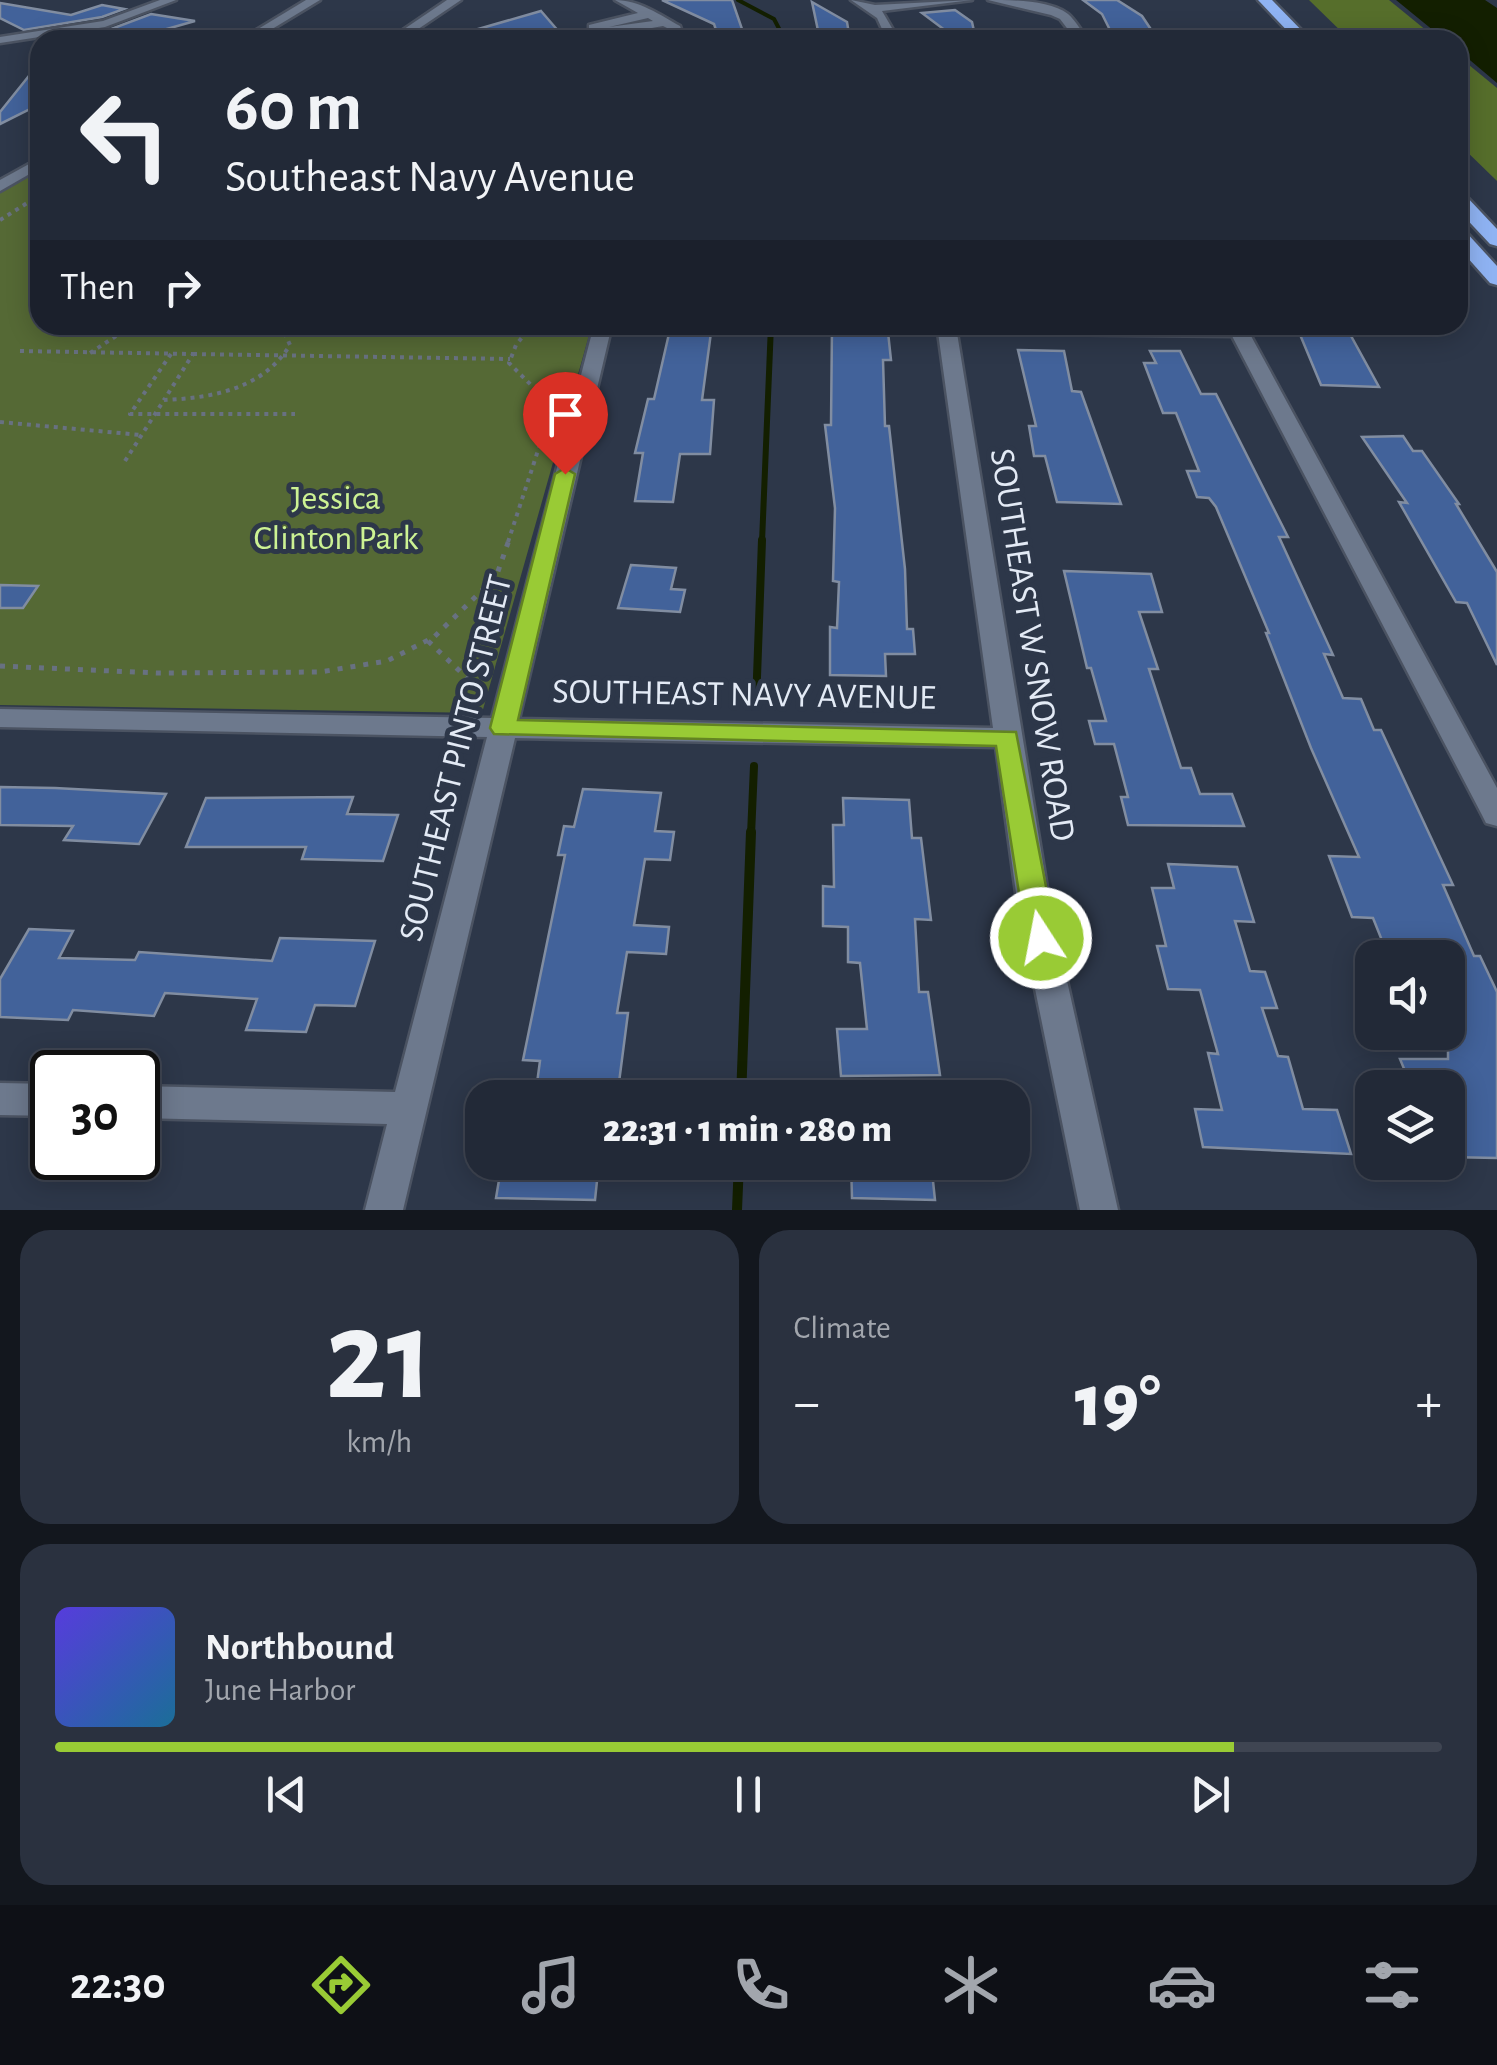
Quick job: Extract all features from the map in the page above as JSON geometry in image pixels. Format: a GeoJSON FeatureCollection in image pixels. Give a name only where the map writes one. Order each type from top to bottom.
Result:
{"type":"FeatureCollection","features":[{"type":"Feature","properties":{"kind":"highway"},"geometry":{"type":"LineString","coordinates":[[1266,0],[1294,30]]}},
{"type":"Feature","properties":{"kind":"highway"},"geometry":{"type":"LineString","coordinates":[[1468,210],[1497,240]]}},
{"type":"Feature","properties":{"kind":"highway"},"geometry":{"type":"LineString","coordinates":[[1468,247],[1497,279]]}},
{"type":"Feature","properties":{"kind":"street"},"geometry":{"type":"LineString","coordinates":[[76,30],[106,24],[170,0]]}},
{"type":"Feature","properties":{"kind":"street"},"geometry":{"type":"LineString","coordinates":[[263,30],[314,0]]}},
{"type":"Feature","properties":{"kind":"street"},"geometry":{"type":"LineString","coordinates":[[409,30],[455,0]]}},
{"type":"Feature","properties":{"kind":"street"},"geometry":{"type":"LineString","coordinates":[[621,0],[676,30]]}},
{"type":"Feature","properties":{"kind":"street"},"geometry":{"type":"LineString","coordinates":[[857,0],[875,8],[891,30]]}},
{"type":"Feature","properties":{"kind":"street"},"geometry":{"type":"LineString","coordinates":[[875,8],[966,0]]}},
{"type":"Feature","properties":{"kind":"street"},"geometry":{"type":"LineString","coordinates":[[994,0],[1037,3],[1064,16],[1074,30]]}},
{"type":"Feature","properties":{"kind":"street"},"geometry":{"type":"LineString","coordinates":[[607,30],[593,27],[650,14]]}},
{"type":"Feature","properties":{"kind":"street"},"geometry":{"type":"LineString","coordinates":[[618,30],[666,22]]}},
{"type":"Feature","properties":{"kind":"street"},"geometry":{"type":"LineString","coordinates":[[2,45],[30,39]]}},
{"type":"Feature","properties":{"kind":"street"},"geometry":{"type":"LineString","coordinates":[[0,186],[30,168]]}},
{"type":"Feature","properties":{"kind":"street","name":"SOUTHEAST PINTO STREET"},"geometry":{"type":"LineString","coordinates":[[384,1210],[499,716],[599,335]]}},
{"type":"Feature","properties":{"kind":"street","name":"SOUTHEAST W SNOW ROAD"},"geometry":{"type":"LineString","coordinates":[[947,335],[1032,900],[1099,1210]]}},
{"type":"Feature","properties":{"kind":"street"},"geometry":{"type":"LineString","coordinates":[[1242,335],[1497,815]]}},
{"type":"Feature","properties":{"kind":"street","name":"SOUTHEAST NAVY AVENUE"},"geometry":{"type":"LineString","coordinates":[[0,718],[499,716],[1007,738]]}},
{"type":"Feature","properties":{"kind":"street"},"geometry":{"type":"LineString","coordinates":[[0,1099],[30,1100]]}},
{"type":"Feature","properties":{"kind":"street"},"geometry":{"type":"LineString","coordinates":[[160,1102],[407,1108]]}},
{"type":"Feature","properties":{"kind":"path"},"geometry":{"type":"LineString","coordinates":[[0,220],[30,201]]}},
{"type":"Feature","properties":{"kind":"path"},"geometry":{"type":"LineString","coordinates":[[90,352],[117,335]]}},
{"type":"Feature","properties":{"kind":"path"},"geometry":{"type":"LineString","coordinates":[[164,400],[202,396],[264,376],[285,356],[290,345],[286,335]]}},
{"type":"Feature","properties":{"kind":"path"},"geometry":{"type":"LineString","coordinates":[[0,666],[157,673],[320,672],[387,661],[427,640],[496,578],[541,448],[550,414],[540,395],[510,363],[526,335]]}},
{"type":"Feature","properties":{"kind":"path"},"geometry":{"type":"LineString","coordinates":[[20,352],[511,359]]}},
{"type":"Feature","properties":{"kind":"path"},"geometry":{"type":"LineString","coordinates":[[171,354],[130,414],[294,414]]}},
{"type":"Feature","properties":{"kind":"path"},"geometry":{"type":"LineString","coordinates":[[125,461],[193,354]]}},
{"type":"Feature","properties":{"kind":"path"},"geometry":{"type":"LineString","coordinates":[[0,422],[142,435]]}},
{"type":"Feature","properties":{"kind":"path"},"geometry":{"type":"LineString","coordinates":[[427,640],[499,716]]}},
{"type":"Feature","properties":{"kind":"green space"},"geometry":{"type":"Polygon","coordinates":[[[1309,0],[1389,0],[1426,30],[1340,30],[1309,0]]]}},
{"type":"Feature","properties":{"kind":"green space"},"geometry":{"type":"Polygon","coordinates":[[[1468,64],[1497,88],[1497,181],[1468,153],[1468,64]]]}},
{"type":"Feature","properties":{"kind":"green space","name":"Jessica Clinton Park"},"geometry":{"type":"Polygon","coordinates":[[[30,174],[30,335],[589,335],[482,713],[0,705],[0,193],[30,174]]]}},
{"type":"Feature","properties":{"kind":"shaded area"},"geometry":{"type":"Polygon","coordinates":[[[1396,0],[1485,0],[1497,8],[1497,83],[1468,58],[1468,30],[1433,30],[1396,0]]]}},
{"type":"Feature","properties":{"kind":"building"},"geometry":{"type":"Polygon","coordinates":[[[662,0],[732,0],[742,29],[716,30],[714,24],[662,0]]]}},
{"type":"Feature","properties":{"kind":"building"},"geometry":{"type":"Polygon","coordinates":[[[1083,0],[1117,0],[1142,16],[1151,30],[1110,30],[1102,14],[1083,0]]]}},
{"type":"Feature","properties":{"kind":"building"},"geometry":{"type":"Polygon","coordinates":[[[812,2],[847,22],[848,30],[818,30],[812,2]]]}},
{"type":"Feature","properties":{"kind":"building"},"geometry":{"type":"Polygon","coordinates":[[[0,3],[71,15],[102,5],[124,9],[102,17],[24,30],[0,18],[0,3]]]}},
{"type":"Feature","properties":{"kind":"building"},"geometry":{"type":"Polygon","coordinates":[[[955,10],[972,22],[974,30],[945,30],[922,13],[955,10]]]}},
{"type":"Feature","properties":{"kind":"building"},"geometry":{"type":"Polygon","coordinates":[[[541,11],[557,30],[475,30],[541,11]]]}},
{"type":"Feature","properties":{"kind":"building"},"geometry":{"type":"Polygon","coordinates":[[[151,14],[195,21],[163,30],[109,30],[151,14]]]}},
{"type":"Feature","properties":{"kind":"building"},"geometry":{"type":"Polygon","coordinates":[[[30,74],[30,109],[0,124],[0,112],[30,74]]]}},
{"type":"Feature","properties":{"kind":"building"},"geometry":{"type":"Polygon","coordinates":[[[669,335],[711,335],[702,400],[714,400],[710,454],[680,454],[673,502],[635,501],[643,453],[635,453],[648,399],[654,399],[669,335]]]}},
{"type":"Feature","properties":{"kind":"building"},"geometry":{"type":"Polygon","coordinates":[[[832,335],[888,335],[891,360],[883,360],[885,426],[889,426],[905,569],[907,629],[913,629],[915,654],[885,654],[886,676],[830,675],[830,627],[837,628],[839,582],[833,581],[835,508],[825,425],[831,425],[832,335]]]}},
{"type":"Feature","properties":{"kind":"building"},"geometry":{"type":"Polygon","coordinates":[[[1300,335],[1350,335],[1379,387],[1321,385],[1300,335]]]}},
{"type":"Feature","properties":{"kind":"building"},"geometry":{"type":"Polygon","coordinates":[[[1018,350],[1064,351],[1072,391],[1081,392],[1121,504],[1057,502],[1045,456],[1034,456],[1029,426],[1036,426],[1018,350]]]}},
{"type":"Feature","properties":{"kind":"building"},"geometry":{"type":"Polygon","coordinates":[[[1150,351],[1180,351],[1201,394],[1216,394],[1288,537],[1279,537],[1333,655],[1324,654],[1343,698],[1361,699],[1374,730],[1381,730],[1453,885],[1443,885],[1474,956],[1480,956],[1497,992],[1497,1158],[1465,1157],[1465,1070],[1405,1070],[1400,1059],[1448,1059],[1448,1050],[1465,1050],[1465,940],[1382,940],[1373,918],[1352,917],[1329,856],[1359,857],[1311,748],[1269,633],[1216,507],[1209,498],[1197,497],[1187,471],[1199,471],[1176,413],[1163,413],[1144,363],[1156,363],[1150,351]]]}},
{"type":"Feature","properties":{"kind":"building"},"geometry":{"type":"Polygon","coordinates":[[[1403,436],[1413,451],[1422,451],[1459,504],[1497,572],[1497,665],[1467,603],[1456,602],[1399,502],[1407,503],[1362,437],[1403,436]]]}},
{"type":"Feature","properties":{"kind":"building"},"geometry":{"type":"Polygon","coordinates":[[[631,565],[676,568],[671,589],[685,590],[680,612],[618,608],[631,565]]]}},
{"type":"Feature","properties":{"kind":"building"},"geometry":{"type":"Polygon","coordinates":[[[1064,571],[1151,574],[1162,612],[1139,612],[1158,669],[1149,669],[1181,768],[1191,768],[1200,794],[1232,794],[1244,826],[1128,825],[1121,797],[1128,797],[1114,744],[1095,744],[1089,721],[1106,721],[1091,668],[1087,668],[1064,571]]]}},
{"type":"Feature","properties":{"kind":"building"},"geometry":{"type":"Polygon","coordinates":[[[0,585],[38,586],[23,608],[0,608],[0,585]]]}},
{"type":"Feature","properties":{"kind":"building"},"geometry":{"type":"Polygon","coordinates":[[[0,787],[166,794],[139,844],[64,840],[73,826],[0,825],[0,787]]]}},
{"type":"Feature","properties":{"kind":"building"},"geometry":{"type":"Polygon","coordinates":[[[583,789],[661,793],[655,831],[674,832],[670,860],[645,859],[634,925],[669,927],[666,954],[627,952],[617,1013],[628,1013],[619,1080],[537,1080],[540,1061],[523,1060],[565,855],[558,855],[564,826],[574,827],[583,789]]]}},
{"type":"Feature","properties":{"kind":"building"},"geometry":{"type":"Polygon","coordinates":[[[353,797],[347,814],[398,815],[383,861],[302,859],[306,847],[186,847],[206,798],[353,797]]]}},
{"type":"Feature","properties":{"kind":"building"},"geometry":{"type":"Polygon","coordinates":[[[843,798],[909,800],[912,838],[921,838],[931,920],[915,919],[919,992],[928,992],[940,1075],[841,1076],[837,1029],[867,1029],[860,963],[848,962],[848,927],[823,926],[823,886],[834,887],[833,825],[844,825],[843,798]]]}},
{"type":"Feature","properties":{"kind":"building"},"geometry":{"type":"Polygon","coordinates":[[[1168,864],[1237,867],[1254,922],[1235,921],[1250,971],[1265,972],[1277,1008],[1262,1008],[1278,1056],[1288,1057],[1303,1109],[1337,1110],[1351,1154],[1203,1147],[1195,1109],[1222,1110],[1208,1053],[1218,1054],[1200,990],[1168,989],[1157,946],[1166,946],[1152,888],[1174,888],[1168,864]]]}},
{"type":"Feature","properties":{"kind":"building"},"geometry":{"type":"Polygon","coordinates":[[[29,929],[73,931],[59,958],[135,960],[139,952],[272,961],[280,938],[375,941],[355,1006],[315,1005],[306,1032],[246,1030],[257,999],[165,993],[154,1016],[73,1010],[68,1020],[0,1017],[0,979],[29,929]]]}},
{"type":"Feature","properties":{"kind":"building"},"geometry":{"type":"Polygon","coordinates":[[[499,1180],[597,1180],[595,1200],[496,1198],[499,1180]]]}},
{"type":"Feature","properties":{"kind":"building"},"geometry":{"type":"Polygon","coordinates":[[[852,1180],[933,1180],[935,1200],[852,1198],[852,1180]]]}},
{"type":"Feature","properties":{"kind":"waterway"},"geometry":{"type":"LineString","coordinates":[[738,0],[774,19],[780,30]]}},
{"type":"Feature","properties":{"kind":"waterway"},"geometry":{"type":"LineString","coordinates":[[762,542],[771,335]]}},
{"type":"Feature","properties":{"kind":"waterway"},"geometry":{"type":"LineString","coordinates":[[756,704],[762,540]]}},
{"type":"Feature","properties":{"kind":"waterway"},"geometry":{"type":"LineString","coordinates":[[751,835],[754,766]]}},
{"type":"Feature","properties":{"kind":"waterway"},"geometry":{"type":"LineString","coordinates":[[742,1080],[751,832]]}},
{"type":"Feature","properties":{"kind":"waterway"},"geometry":{"type":"LineString","coordinates":[[737,1210],[738,1180]]}},
{"type":"Feature","properties":{"kind":"route"},"geometry":{"type":"LineString","coordinates":[[565,474],[503,728],[1007,738],[1041,938]]}}]}
